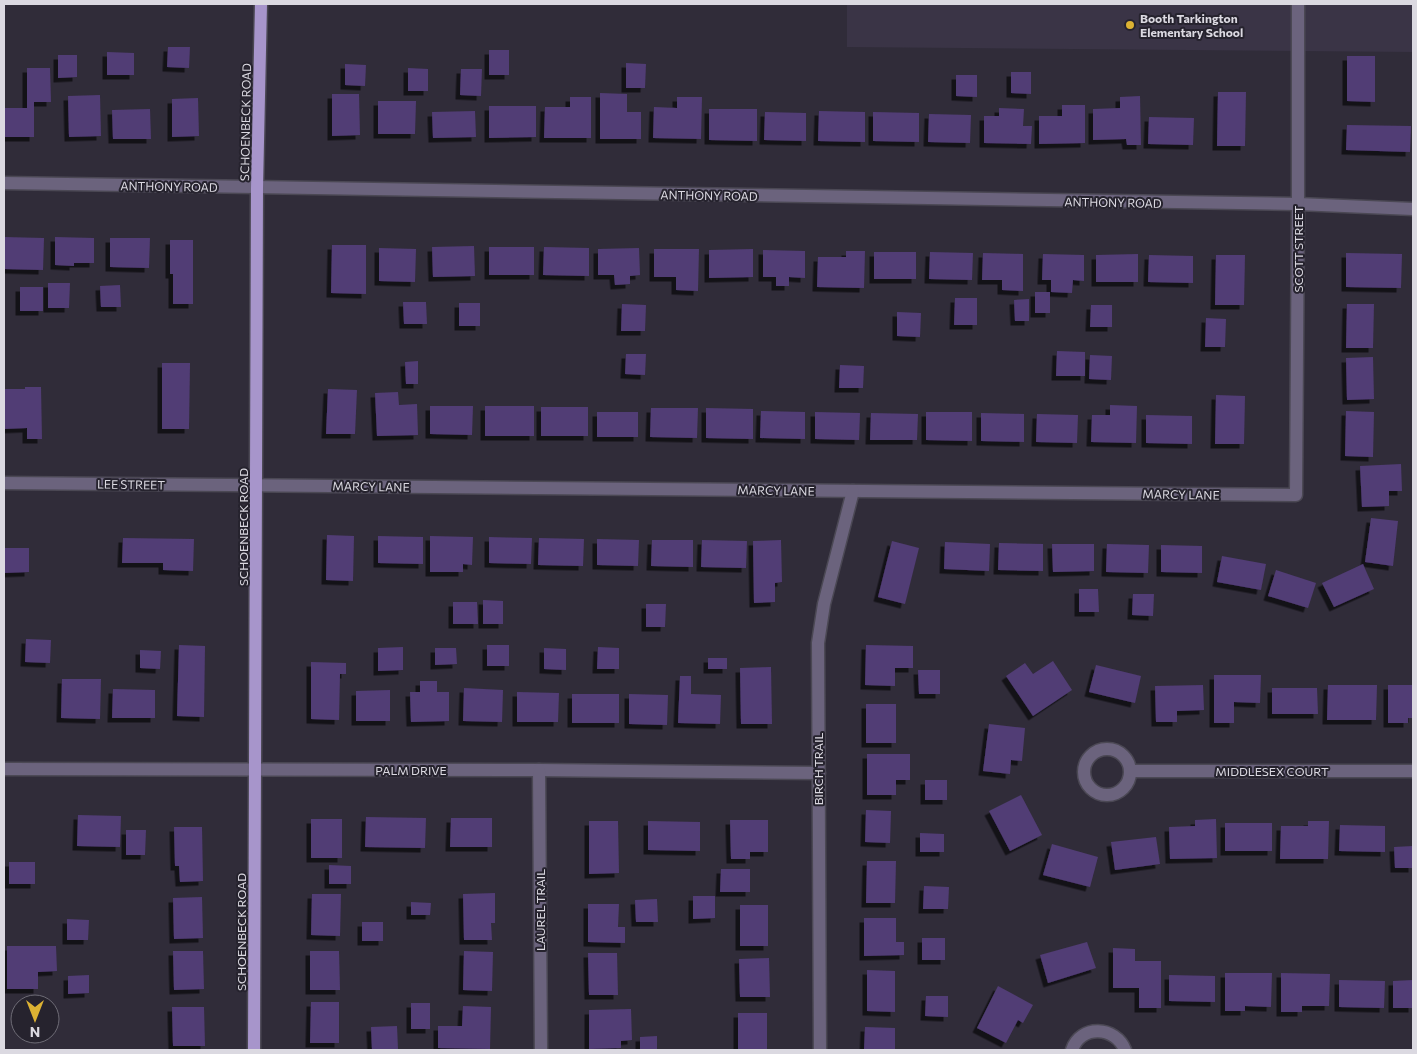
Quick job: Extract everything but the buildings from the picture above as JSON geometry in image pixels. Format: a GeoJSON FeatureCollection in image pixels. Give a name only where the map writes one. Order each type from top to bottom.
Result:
{"type":"FeatureCollection","features":[{"type":"Feature","properties":{"kind":"main road","name":"SCHOENBECK ROAD"},"geometry":{"type":"LineString","coordinates":[[254,1050],[257,188],[261,4]]}},
{"type":"Feature","properties":{"kind":"street","name":"SCOTT STREET"},"geometry":{"type":"LineString","coordinates":[[1296,495],[1298,4]]}},
{"type":"Feature","properties":{"kind":"street","name":"ANTHONY ROAD"},"geometry":{"type":"LineString","coordinates":[[4,183],[1298,204],[1413,209]]}},
{"type":"Feature","properties":{"kind":"street","name":"LEE STREET"},"geometry":{"type":"LineString","coordinates":[[4,482],[257,485]]}},
{"type":"Feature","properties":{"kind":"street","name":"MARCY LANE"},"geometry":{"type":"LineString","coordinates":[[257,485],[1296,495]]}},
{"type":"Feature","properties":{"kind":"street","name":"BIRCH TRAIL"},"geometry":{"type":"LineString","coordinates":[[820,1050],[818,643],[824,604],[852,491]]}},
{"type":"Feature","properties":{"kind":"street","name":"PALM DRIVE"},"geometry":{"type":"LineString","coordinates":[[4,769],[539,770],[818,773]]}},
{"type":"Feature","properties":{"kind":"street","name":"LAUREL TRAIL"},"geometry":{"type":"LineString","coordinates":[[539,770],[541,1050]]}},
{"type":"Feature","properties":{"kind":"street","name":"MIDDLESEX COURT"},"geometry":{"type":"LineString","coordinates":[[1131,771],[1413,771]]}},
{"type":"Feature","properties":{"kind":"street"},"geometry":{"type":"LineString","coordinates":[[1072,1050],[1078,1039],[1089,1032],[1099,1030],[1108,1032],[1116,1037],[1125,1050]]}},
{"type":"Feature","properties":{"kind":"shaded area","name":"Booth Tarkington Elementary School"},"geometry":{"type":"Polygon","coordinates":[[[847,4],[1413,4],[1413,52],[847,47],[847,4]]]}},
{"type":"Feature","properties":{"kind":"place","name":"Booth Tarkington Elementary School"},"geometry":{"type":"Point","coordinates":[1130,25]}}]}
